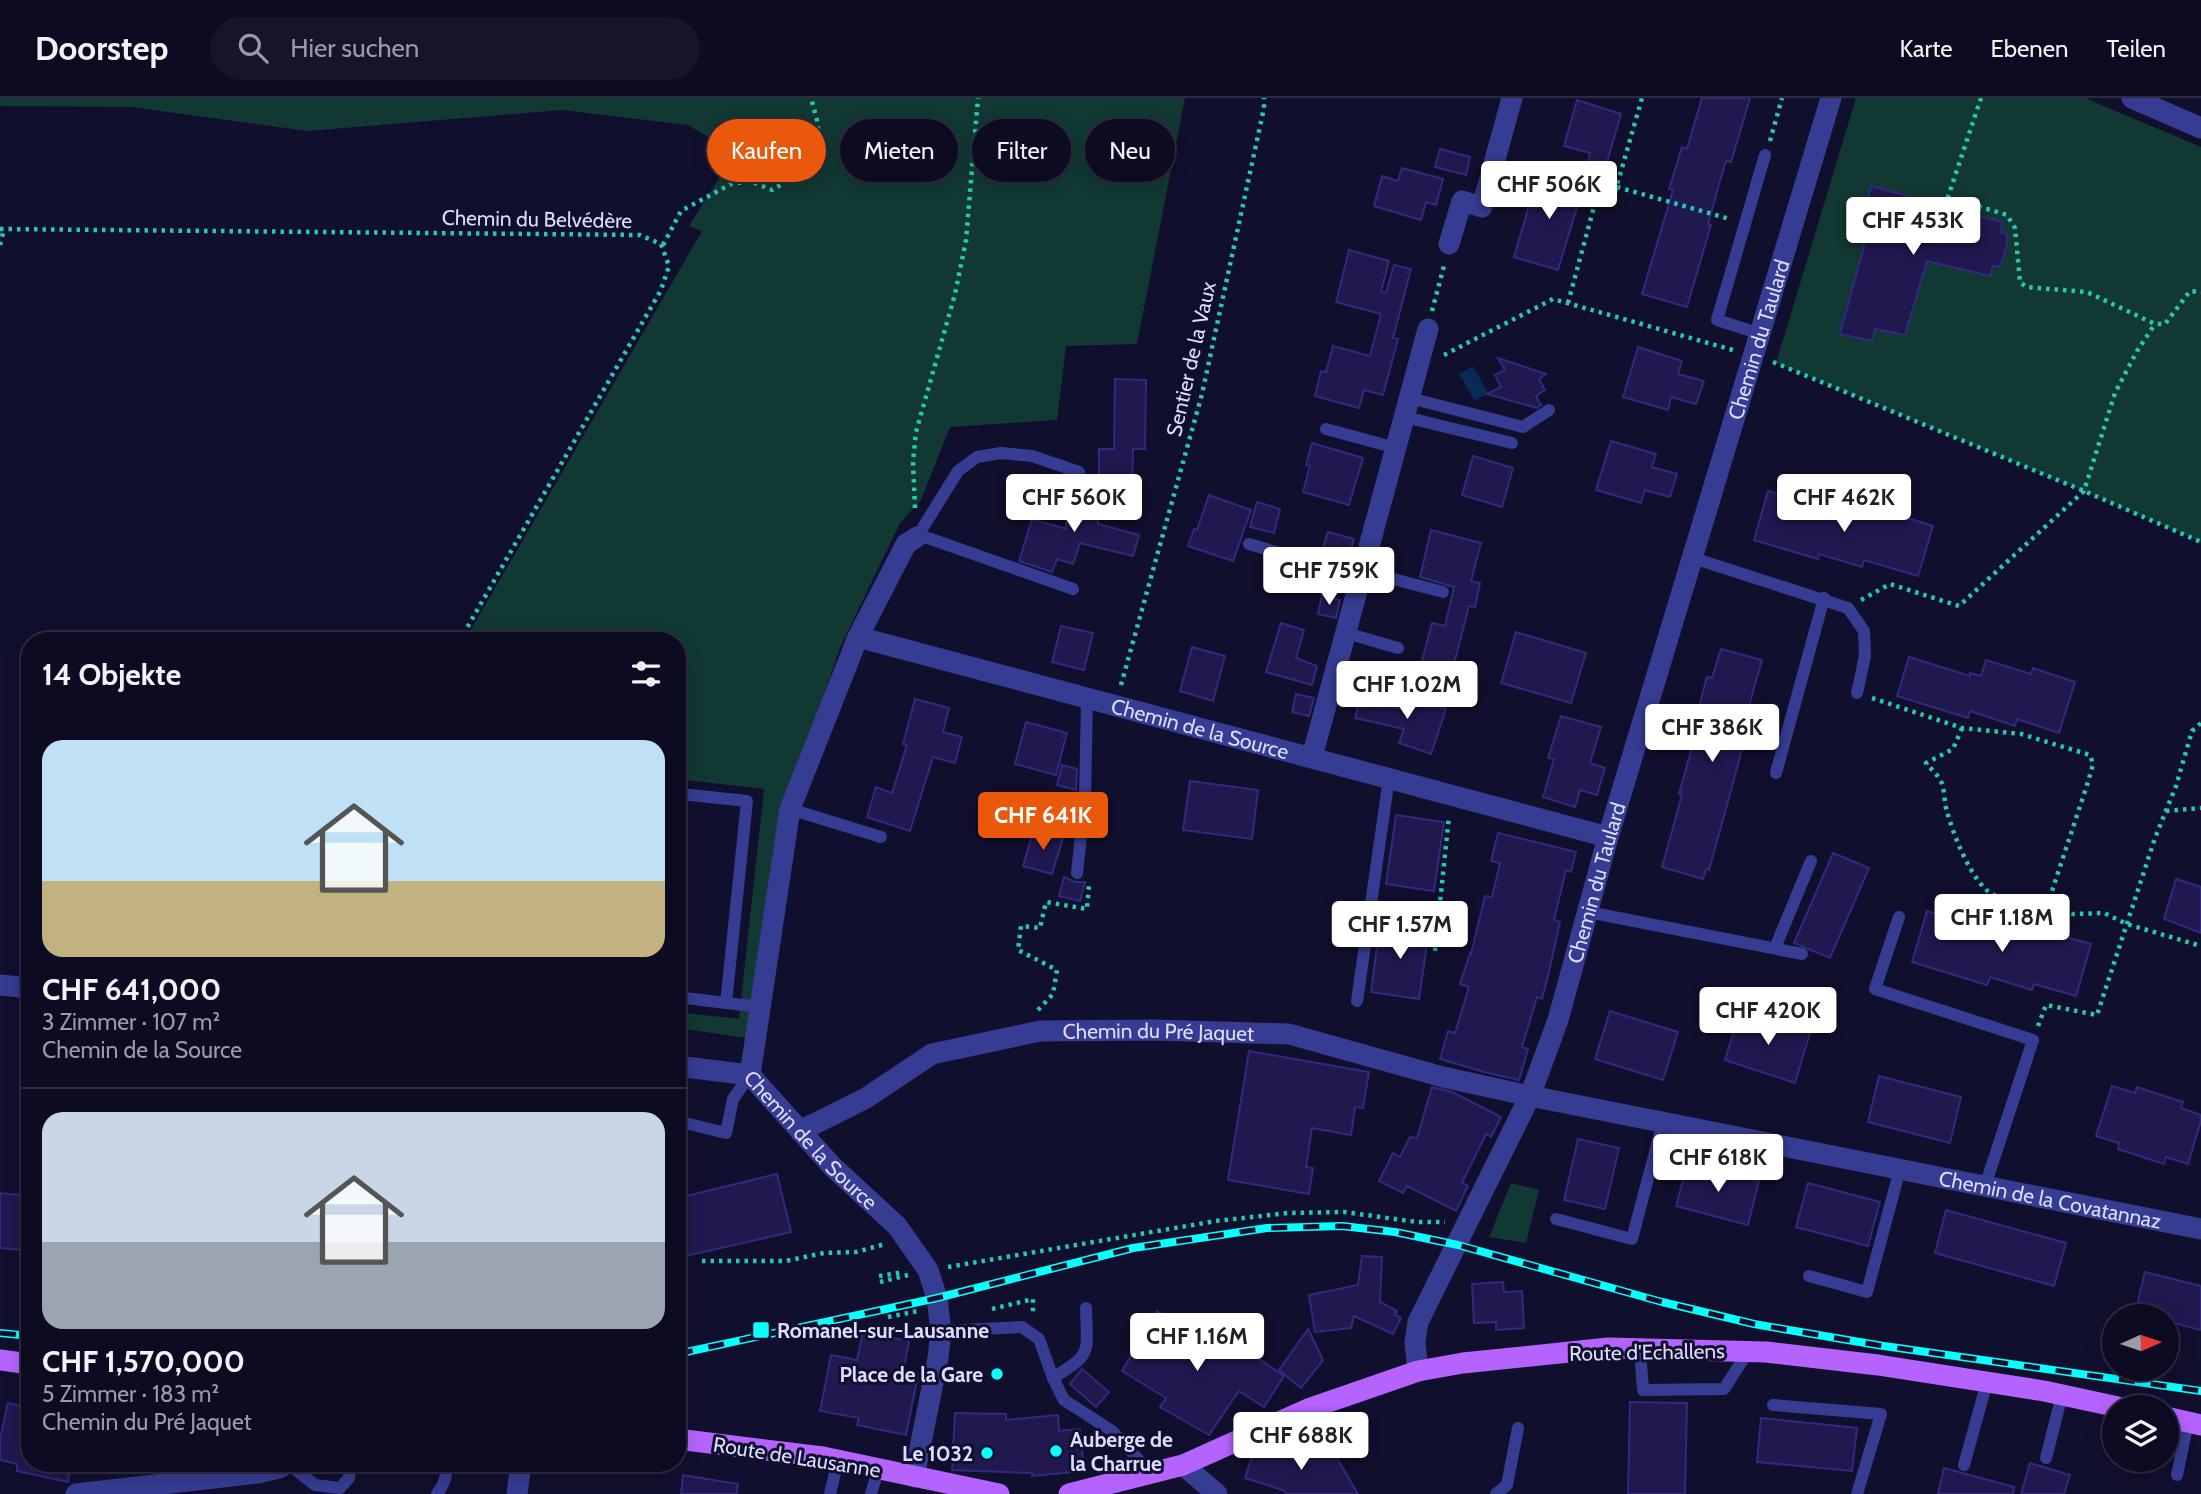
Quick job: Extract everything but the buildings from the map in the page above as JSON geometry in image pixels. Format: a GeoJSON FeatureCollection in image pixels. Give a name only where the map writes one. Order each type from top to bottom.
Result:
{"type":"FeatureCollection","features":[{"type":"Feature","properties":{"kind":"main road","name":"Route d'Echallens"},"geometry":{"type":"LineString","coordinates":[[1069,1494],[1183,1465],[1308,1409],[1418,1371],[1463,1363],[1608,1348],[1749,1350],[1878,1365],[2102,1404]]}},
{"type":"Feature","properties":{"kind":"main road"},"geometry":{"type":"LineString","coordinates":[[0,1360],[21,1363]]}},
{"type":"Feature","properties":{"kind":"main road","name":"Route de Lausanne"},"geometry":{"type":"LineString","coordinates":[[686,1440],[838,1460],[999,1494]]}},
{"type":"Feature","properties":{"kind":"street"},"geometry":{"type":"LineString","coordinates":[[1449,244],[1462,201],[1482,207],[1512,98]]}},
{"type":"Feature","properties":{"kind":"street","name":"Chemin du Taulard"},"geometry":{"type":"LineString","coordinates":[[1418,1371],[1415,1342],[1418,1322],[1530,1096],[1558,1020],[1608,837],[1831,98]]}},
{"type":"Feature","properties":{"kind":"street"},"geometry":{"type":"LineString","coordinates":[[2133,98],[2201,128]]}},
{"type":"Feature","properties":{"kind":"street","name":"Chemin de la Source"},"geometry":{"type":"LineString","coordinates":[[1312,757],[1428,329]]}},
{"type":"Feature","properties":{"kind":"street","name":"Chemin de la Source"},"geometry":{"type":"LineString","coordinates":[[917,537],[906,544],[858,637],[790,809],[750,1075],[832,1166],[897,1226],[924,1275]]}},
{"type":"Feature","properties":{"kind":"street","name":"Chemin de la Source"},"geometry":{"type":"LineString","coordinates":[[858,637],[1608,837]]}},
{"type":"Feature","properties":{"kind":"street"},"geometry":{"type":"LineString","coordinates":[[0,985],[21,987]]}},
{"type":"Feature","properties":{"kind":"street","name":"Chemin du Pré Jaquet"},"geometry":{"type":"LineString","coordinates":[[800,1131],[866,1098],[932,1054],[1040,1031],[1154,1030],[1289,1034],[1443,1077],[1530,1096]]}},
{"type":"Feature","properties":{"kind":"street"},"geometry":{"type":"LineString","coordinates":[[686,1067],[750,1075]]}},
{"type":"Feature","properties":{"kind":"street","name":"Chemin de la Covatannaz"},"geometry":{"type":"LineString","coordinates":[[1530,1096],[2201,1229]]}},
{"type":"Feature","properties":{"kind":"street"},"geometry":{"type":"LineString","coordinates":[[914,1477],[941,1331],[938,1307],[924,1275]]}},
{"type":"Feature","properties":{"kind":"street"},"geometry":{"type":"LineString","coordinates":[[1183,1465],[1217,1494]]}},
{"type":"Feature","properties":{"kind":"street"},"geometry":{"type":"LineString","coordinates":[[76,1494],[146,1490],[268,1472]]}},
{"type":"Feature","properties":{"kind":"street"},"geometry":{"type":"LineString","coordinates":[[517,1494],[519,1472]]}},
{"type":"Feature","properties":{"kind":"lane"},"geometry":{"type":"LineString","coordinates":[[1761,334],[1717,320],[1765,155]]}},
{"type":"Feature","properties":{"kind":"lane"},"geometry":{"type":"LineString","coordinates":[[1407,407],[1522,428],[1549,410]]}},
{"type":"Feature","properties":{"kind":"lane"},"geometry":{"type":"LineString","coordinates":[[1407,407],[1512,443]]}},
{"type":"Feature","properties":{"kind":"lane"},"geometry":{"type":"LineString","coordinates":[[1326,429],[1396,448]]}},
{"type":"Feature","properties":{"kind":"lane","name":"Chemin de la Source"},"geometry":{"type":"LineString","coordinates":[[917,537],[958,471],[977,457],[1001,453],[1032,456],[1079,472]]}},
{"type":"Feature","properties":{"kind":"lane"},"geometry":{"type":"LineString","coordinates":[[917,537],[928,538],[1073,589]]}},
{"type":"Feature","properties":{"kind":"lane"},"geometry":{"type":"LineString","coordinates":[[1249,544],[1443,592]]}},
{"type":"Feature","properties":{"kind":"lane"},"geometry":{"type":"LineString","coordinates":[[1693,558],[1825,598],[1848,608],[1864,631],[1865,656],[1857,693]]}},
{"type":"Feature","properties":{"kind":"lane"},"geometry":{"type":"LineString","coordinates":[[1776,773],[1825,598]]}},
{"type":"Feature","properties":{"kind":"lane"},"geometry":{"type":"LineString","coordinates":[[1346,633],[1398,648]]}},
{"type":"Feature","properties":{"kind":"lane","name":"Chemin de la Source"},"geometry":{"type":"LineString","coordinates":[[1077,873],[1085,798],[1087,699]]}},
{"type":"Feature","properties":{"kind":"lane"},"geometry":{"type":"LineString","coordinates":[[1357,1001],[1389,778]]}},
{"type":"Feature","properties":{"kind":"lane"},"geometry":{"type":"LineString","coordinates":[[686,795],[747,801],[726,1003]]}},
{"type":"Feature","properties":{"kind":"lane"},"geometry":{"type":"LineString","coordinates":[[790,809],[881,837]]}},
{"type":"Feature","properties":{"kind":"lane"},"geometry":{"type":"LineString","coordinates":[[1776,948],[1811,861]]}},
{"type":"Feature","properties":{"kind":"lane"},"geometry":{"type":"LineString","coordinates":[[1588,912],[1802,954]]}},
{"type":"Feature","properties":{"kind":"lane"},"geometry":{"type":"LineString","coordinates":[[1899,917],[1875,989],[2033,1040],[1985,1186]]}},
{"type":"Feature","properties":{"kind":"lane"},"geometry":{"type":"LineString","coordinates":[[686,998],[760,1007]]}},
{"type":"Feature","properties":{"kind":"lane"},"geometry":{"type":"LineString","coordinates":[[686,1123],[726,1133],[733,1099],[750,1075]]}},
{"type":"Feature","properties":{"kind":"lane"},"geometry":{"type":"LineString","coordinates":[[1556,1219],[1632,1239],[1663,1122]]}},
{"type":"Feature","properties":{"kind":"lane"},"geometry":{"type":"LineString","coordinates":[[1808,1276],[1867,1292],[1900,1169]]}},
{"type":"Feature","properties":{"kind":"lane"},"geometry":{"type":"LineString","coordinates":[[1053,1378],[1080,1361],[1087,1349],[1086,1308]]}},
{"type":"Feature","properties":{"kind":"lane"},"geometry":{"type":"LineString","coordinates":[[941,1331],[1022,1327],[1039,1339],[1064,1400],[1112,1431],[1151,1473]]}},
{"type":"Feature","properties":{"kind":"lane"},"geometry":{"type":"LineString","coordinates":[[1640,1349],[1643,1390],[1724,1389],[1749,1350]]}},
{"type":"Feature","properties":{"kind":"lane"},"geometry":{"type":"LineString","coordinates":[[1964,1465],[1987,1382]]}},
{"type":"Feature","properties":{"kind":"lane"},"geometry":{"type":"LineString","coordinates":[[2046,1458],[2062,1395]]}},
{"type":"Feature","properties":{"kind":"lane"},"geometry":{"type":"LineString","coordinates":[[1773,1405],[1881,1414],[1857,1494]]}},
{"type":"Feature","properties":{"kind":"lane"},"geometry":{"type":"LineString","coordinates":[[2177,1475],[2195,1423]]}},
{"type":"Feature","properties":{"kind":"lane"},"geometry":{"type":"LineString","coordinates":[[1496,1494],[1507,1485],[1518,1428]]}},
{"type":"Feature","properties":{"kind":"lane"},"geometry":{"type":"LineString","coordinates":[[830,1494],[838,1460]]}},
{"type":"Feature","properties":{"kind":"lane"},"geometry":{"type":"LineString","coordinates":[[871,1494],[878,1469]]}},
{"type":"Feature","properties":{"kind":"lane"},"geometry":{"type":"LineString","coordinates":[[298,1472],[315,1485],[340,1488],[349,1478],[350,1472]]}},
{"type":"Feature","properties":{"kind":"lane"},"geometry":{"type":"LineString","coordinates":[[437,1494],[444,1486],[446,1472]]}},
{"type":"Feature","properties":{"kind":"path"},"geometry":{"type":"LineString","coordinates":[[465,632],[661,290],[669,266],[662,246],[681,211],[731,184],[750,181],[772,190],[799,174],[818,152],[818,124],[811,98]]}},
{"type":"Feature","properties":{"kind":"path"},"geometry":{"type":"LineString","coordinates":[[917,537],[914,448],[916,432],[966,240],[978,98]]}},
{"type":"Feature","properties":{"kind":"path","name":"Sentier de la Vaux"},"geometry":{"type":"LineString","coordinates":[[1115,706],[1202,394],[1264,98]]}},
{"type":"Feature","properties":{"kind":"path"},"geometry":{"type":"LineString","coordinates":[[1567,303],[1599,188],[1615,192],[1642,98]]}},
{"type":"Feature","properties":{"kind":"path"},"geometry":{"type":"LineString","coordinates":[[1765,155],[1782,98]]}},
{"type":"Feature","properties":{"kind":"path"},"geometry":{"type":"LineString","coordinates":[[1981,98],[1948,197],[2007,215],[2015,228],[2020,282],[2026,287],[2087,292],[2155,324],[2165,324],[2190,291],[2201,292]]}},
{"type":"Feature","properties":{"kind":"path"},"geometry":{"type":"LineString","coordinates":[[1617,187],[1745,223]]}},
{"type":"Feature","properties":{"kind":"path"},"geometry":{"type":"LineString","coordinates":[[0,246],[2,229]]}},
{"type":"Feature","properties":{"kind":"path","name":"Chemin du Belvédère"},"geometry":{"type":"LineString","coordinates":[[2,229],[640,235],[662,246]]}},
{"type":"Feature","properties":{"kind":"path"},"geometry":{"type":"LineString","coordinates":[[1428,329],[1449,244]]}},
{"type":"Feature","properties":{"kind":"path"},"geometry":{"type":"LineString","coordinates":[[1418,368],[1553,299],[1741,352]]}},
{"type":"Feature","properties":{"kind":"path"},"geometry":{"type":"LineString","coordinates":[[1848,608],[1890,583],[1959,606],[2084,491],[2115,393],[2155,324]]}},
{"type":"Feature","properties":{"kind":"path"},"geometry":{"type":"LineString","coordinates":[[1773,362],[2201,542]]}},
{"type":"Feature","properties":{"kind":"path"},"geometry":{"type":"LineString","coordinates":[[1857,693],[1962,728],[2021,734],[2090,755],[2093,764],[2088,782],[2047,906]]}},
{"type":"Feature","properties":{"kind":"path"},"geometry":{"type":"LineString","coordinates":[[2033,1040],[2046,1005],[2097,1016],[2176,786],[2192,731],[2201,723]]}},
{"type":"Feature","properties":{"kind":"path"},"geometry":{"type":"LineString","coordinates":[[1962,728],[1954,749],[1926,763],[1942,783],[1951,827],[1965,858],[1990,894],[2001,897],[2037,897],[2054,912],[2104,913],[2127,924],[2201,946]]}},
{"type":"Feature","properties":{"kind":"path"},"geometry":{"type":"LineString","coordinates":[[1435,951],[1452,795]]}},
{"type":"Feature","properties":{"kind":"path"},"geometry":{"type":"LineString","coordinates":[[2166,811],[2201,808]]}},
{"type":"Feature","properties":{"kind":"path"},"geometry":{"type":"LineString","coordinates":[[879,1276],[924,1275],[1216,1221],[1288,1213],[1344,1212],[1417,1222],[1453,1222]]}},
{"type":"Feature","properties":{"kind":"path"},"geometry":{"type":"LineString","coordinates":[[702,1261],[786,1261],[824,1253],[856,1252],[906,1238]]}},
{"type":"Feature","properties":{"kind":"path"},"geometry":{"type":"LineString","coordinates":[[888,1317],[938,1307]]}},
{"type":"Feature","properties":{"kind":"green space"},"geometry":{"type":"Polygon","coordinates":[[[0,98],[1185,98],[1175,149],[1175,119],[1085,119],[1085,182],[1169,182],[1137,344],[1066,346],[1057,420],[950,427],[921,500],[900,523],[840,648],[777,832],[761,1040],[686,1029],[686,1013],[739,1019],[764,789],[686,780],[686,632],[470,632],[702,231],[689,226],[717,182],[826,182],[826,119],[707,119],[707,136],[688,125],[562,110],[308,131],[131,107],[0,106],[0,98]]]}},
{"type":"Feature","properties":{"kind":"green space"},"geometry":{"type":"Polygon","coordinates":[[[1856,98],[2085,98],[2201,147],[2201,542],[1776,363],[1856,98]]]}},
{"type":"Feature","properties":{"kind":"green space"},"geometry":{"type":"Polygon","coordinates":[[[1511,1183],[1539,1190],[1526,1243],[1489,1237],[1511,1183]]]}},
{"type":"Feature","properties":{"kind":"water"},"geometry":{"type":"Polygon","coordinates":[[[1473,366],[1488,393],[1475,401],[1459,374],[1473,366]]]}},
{"type":"Feature","properties":{"kind":"railway"},"geometry":{"type":"LineString","coordinates":[[686,1352],[937,1298],[1133,1248],[1267,1228],[1342,1226],[1395,1232],[1458,1245],[1662,1302],[1754,1324],[1877,1345],[2201,1391]]}},
{"type":"Feature","properties":{"kind":"railway"},"geometry":{"type":"LineString","coordinates":[[0,1333],[21,1335]]}},
{"type":"Feature","properties":{"kind":"place","name":"Romanel-sur-Lausanne"},"geometry":{"type":"Point","coordinates":[761,1330]}},
{"type":"Feature","properties":{"kind":"place","name":"Place de la Gare"},"geometry":{"type":"Point","coordinates":[997,1374]}},
{"type":"Feature","properties":{"kind":"place","name":"Auberge de la Charrue"},"geometry":{"type":"Point","coordinates":[1056,1451]}},
{"type":"Feature","properties":{"kind":"place","name":"Le 1032"},"geometry":{"type":"Point","coordinates":[987,1453]}}]}
